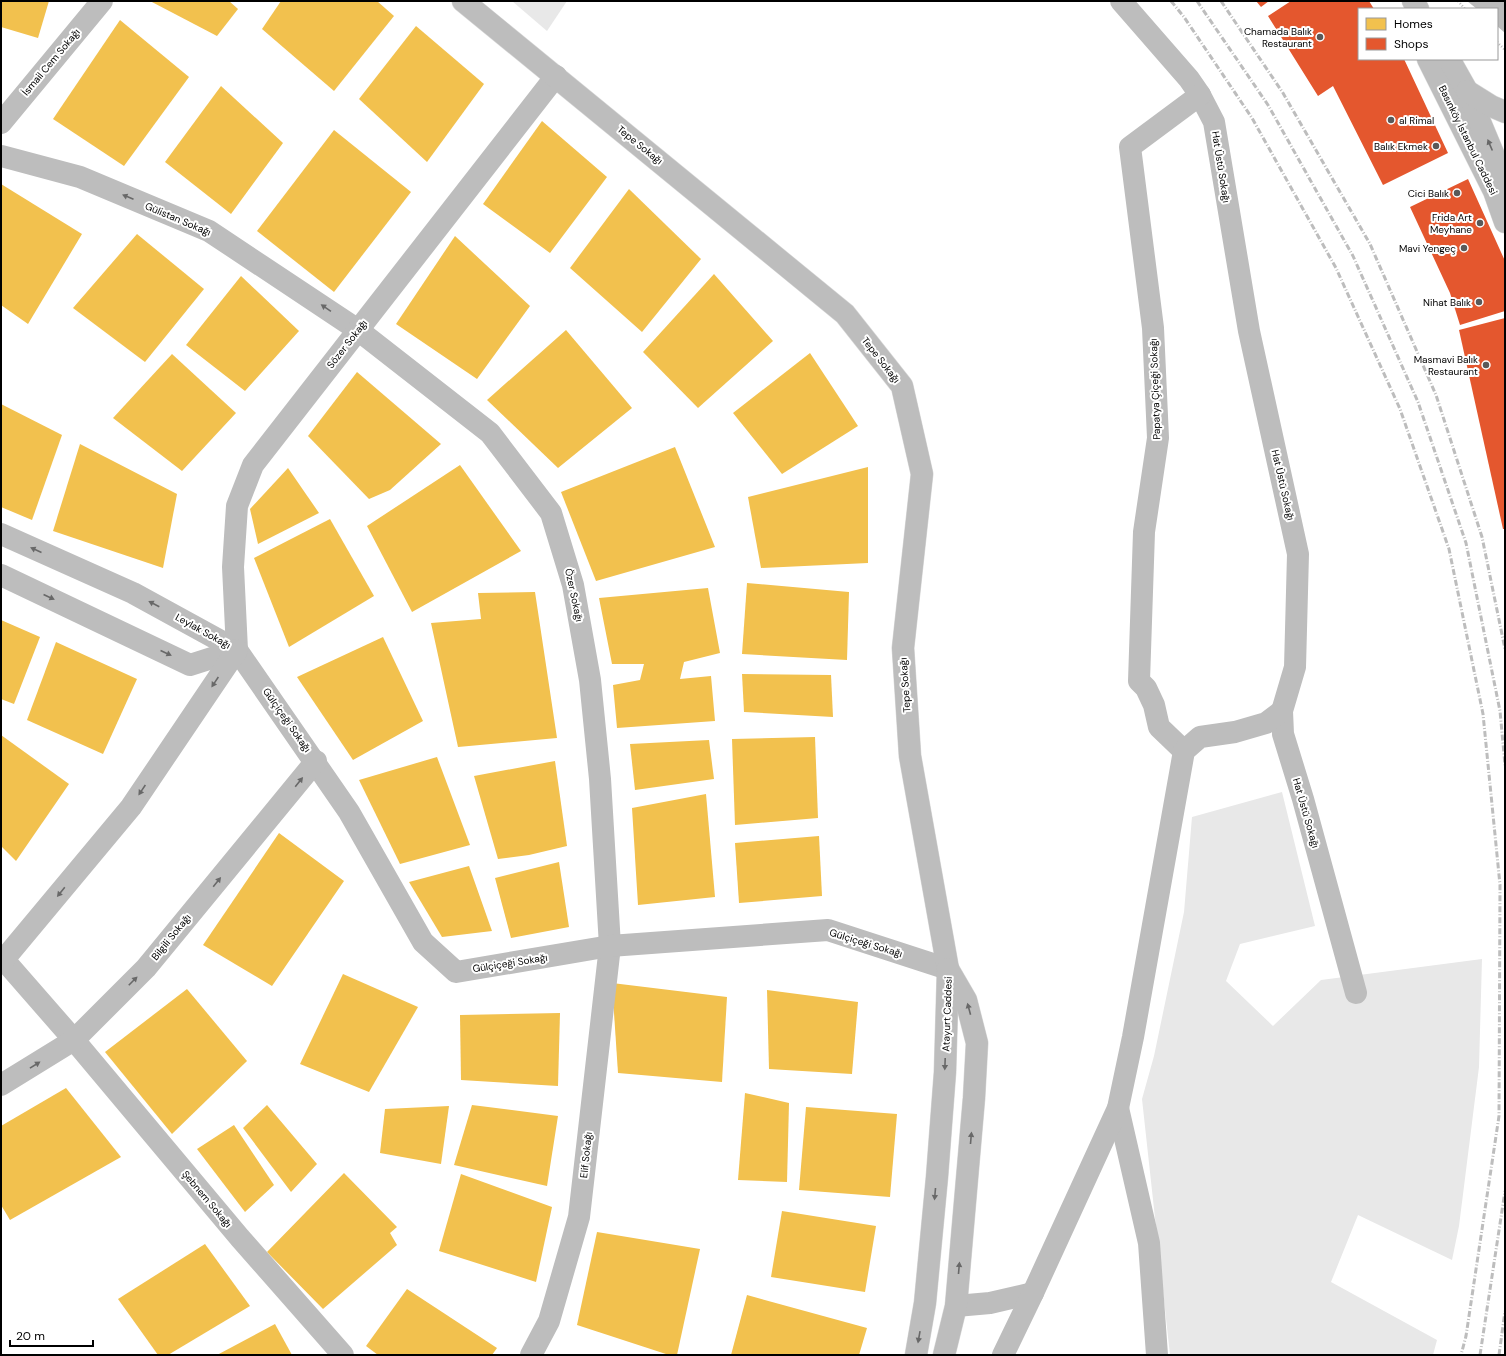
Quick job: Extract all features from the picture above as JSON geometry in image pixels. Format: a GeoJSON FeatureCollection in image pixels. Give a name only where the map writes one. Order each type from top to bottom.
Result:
{"type":"FeatureCollection","features":[{"type":"Feature","properties":{"kind":"street","name":"İsmail Cem Sokağı"},"geometry":{"type":"LineString","coordinates":[[1,123],[102,1]]}},
{"type":"Feature","properties":{"kind":"street","name":"Tepe Sokağı"},"geometry":{"type":"LineString","coordinates":[[463,1],[845,314],[902,386],[922,474],[903,648],[910,756],[948,969]]}},
{"type":"Feature","properties":{"kind":"street","name":"Hat Üstü Sokağı"},"geometry":{"type":"LineString","coordinates":[[1121,1],[1189,79],[1200,95],[1214,122],[1249,331],[1298,554],[1295,667],[1282,711],[1283,734],[1303,799],[1356,993]]}},
{"type":"Feature","properties":{"kind":"street","name":"Basınköy İstanbul Caddesi"},"geometry":{"type":"LineString","coordinates":[[1428,60],[1494,191],[1505,222]]}},
{"type":"Feature","properties":{"kind":"street","name":"Basınköy İstanbul Caddesi"},"geometry":{"type":"LineString","coordinates":[[1450,60],[1467,91],[1505,182]]}},
{"type":"Feature","properties":{"kind":"street","name":"Sözer Sokağı"},"geometry":{"type":"LineString","coordinates":[[237,650],[233,567],[237,506],[253,464],[556,76]]}},
{"type":"Feature","properties":{"kind":"street"},"geometry":{"type":"LineString","coordinates":[[1467,91],[1491,106],[1505,112]]}},
{"type":"Feature","properties":{"kind":"street","name":"Papatya Çiçeği Sokağı"},"geometry":{"type":"LineString","coordinates":[[1184,751],[1159,727],[1154,705],[1146,688],[1139,681],[1144,532],[1158,438],[1152,328],[1130,147],[1200,95]]}},
{"type":"Feature","properties":{"kind":"street","name":"Gülistan Sokağı"},"geometry":{"type":"LineString","coordinates":[[1,156],[80,177],[209,231],[358,330]]}},
{"type":"Feature","properties":{"kind":"street","name":"Özer Sokağı"},"geometry":{"type":"LineString","coordinates":[[358,330],[490,433],[551,513],[573,585],[590,680],[600,779],[610,946]]}},
{"type":"Feature","properties":{"kind":"street","name":"Leylak Sokağı"},"geometry":{"type":"LineString","coordinates":[[1,534],[134,593],[237,650]]}},
{"type":"Feature","properties":{"kind":"street","name":"Leylak Sokağı"},"geometry":{"type":"LineString","coordinates":[[1,575],[190,665],[237,650]]}},
{"type":"Feature","properties":{"kind":"street"},"geometry":{"type":"LineString","coordinates":[[3,962],[131,807],[237,650]]}},
{"type":"Feature","properties":{"kind":"street","name":"Gülçiçeği Sokağı"},"geometry":{"type":"LineString","coordinates":[[237,650],[316,761],[349,812],[423,942],[456,972],[610,946],[828,930],[948,969]]}},
{"type":"Feature","properties":{"kind":"street"},"geometry":{"type":"LineString","coordinates":[[1003,1355],[1118,1108],[1134,1036],[1184,751],[1200,737],[1236,732],[1266,723],[1282,711]]}},
{"type":"Feature","properties":{"kind":"street","name":"Bilgili Sokağı"},"geometry":{"type":"LineString","coordinates":[[1,1085],[74,1040],[146,968],[316,761]]}},
{"type":"Feature","properties":{"kind":"street","name":"Elif Sokağı"},"geometry":{"type":"LineString","coordinates":[[531,1355],[549,1321],[580,1217],[610,946]]}},
{"type":"Feature","properties":{"kind":"street","name":"Şebnem Sokağı"},"geometry":{"type":"LineString","coordinates":[[3,962],[74,1040],[240,1238],[343,1355]]}},
{"type":"Feature","properties":{"kind":"street","name":"Atayurt Caddesi"},"geometry":{"type":"LineString","coordinates":[[916,1355],[924,1303],[945,1072],[948,969]]}},
{"type":"Feature","properties":{"kind":"street","name":"Atayurt Caddesi"},"geometry":{"type":"LineString","coordinates":[[944,1355],[956,1306],[974,1098],[977,1043],[966,1000],[948,969]]}},
{"type":"Feature","properties":{"kind":"street"},"geometry":{"type":"LineString","coordinates":[[1118,1108],[1149,1243],[1157,1355]]}},
{"type":"Feature","properties":{"kind":"street"},"geometry":{"type":"LineString","coordinates":[[924,1303],[956,1306],[990,1303],[1033,1293]]}},
{"type":"Feature","properties":{"kind":"shaded area"},"geometry":{"type":"Polygon","coordinates":[[[512,1],[567,1],[547,31],[512,1]]]}},
{"type":"Feature","properties":{"kind":"shaded area"},"geometry":{"type":"Polygon","coordinates":[[[1467,1],[1505,1],[1505,33],[1498,27],[1498,8],[1476,8],[1467,1]]]}},
{"type":"Feature","properties":{"kind":"shaded area"},"geometry":{"type":"Polygon","coordinates":[[[1282,792],[1315,926],[1240,944],[1226,981],[1273,1026],[1321,980],[1482,959],[1479,1067],[1459,1226],[1452,1260],[1358,1215],[1331,1282],[1437,1340],[1433,1355],[1170,1355],[1142,1099],[1154,1056],[1184,912],[1192,817],[1282,792]]]}},
{"type":"Feature","properties":{"kind":"building: Homes"},"geometry":{"type":"Polygon","coordinates":[[[1,1],[49,1],[38,38],[1,27],[1,1]]]}},
{"type":"Feature","properties":{"kind":"building: Homes"},"geometry":{"type":"Polygon","coordinates":[[[150,1],[229,1],[238,9],[217,36],[150,1]]]}},
{"type":"Feature","properties":{"kind":"building: Homes"},"geometry":{"type":"Polygon","coordinates":[[[281,1],[377,1],[394,16],[334,91],[262,29],[281,1]]]}},
{"type":"Feature","properties":{"kind":"building: Homes"},"geometry":{"type":"Polygon","coordinates":[[[120,20],[189,77],[124,166],[53,119],[120,20]]]}},
{"type":"Feature","properties":{"kind":"building: Homes"},"geometry":{"type":"Polygon","coordinates":[[[416,26],[484,84],[427,162],[359,99],[416,26]]]}},
{"type":"Feature","properties":{"kind":"building: Homes"},"geometry":{"type":"Polygon","coordinates":[[[221,86],[283,143],[231,214],[165,162],[221,86]]]}},
{"type":"Feature","properties":{"kind":"building: Homes"},"geometry":{"type":"Polygon","coordinates":[[[542,121],[607,177],[550,253],[483,204],[542,121]]]}},
{"type":"Feature","properties":{"kind":"building: Homes"},"geometry":{"type":"Polygon","coordinates":[[[334,130],[411,192],[334,292],[257,231],[334,130]]]}},
{"type":"Feature","properties":{"kind":"building: Homes"},"geometry":{"type":"Polygon","coordinates":[[[1,184],[82,234],[28,324],[1,305],[1,184]]]}},
{"type":"Feature","properties":{"kind":"building: Homes"},"geometry":{"type":"Polygon","coordinates":[[[629,189],[701,259],[642,332],[570,268],[629,189]]]}},
{"type":"Feature","properties":{"kind":"building: Homes"},"geometry":{"type":"Polygon","coordinates":[[[137,234],[204,289],[145,362],[73,308],[137,234]]]}},
{"type":"Feature","properties":{"kind":"building: Homes"},"geometry":{"type":"Polygon","coordinates":[[[455,236],[530,306],[477,379],[396,324],[455,236]]]}},
{"type":"Feature","properties":{"kind":"building: Homes"},"geometry":{"type":"Polygon","coordinates":[[[714,274],[773,341],[698,408],[643,352],[714,274]]]}},
{"type":"Feature","properties":{"kind":"building: Homes"},"geometry":{"type":"Polygon","coordinates":[[[241,276],[299,331],[245,391],[186,345],[241,276]]]}},
{"type":"Feature","properties":{"kind":"building: Homes"},"geometry":{"type":"Polygon","coordinates":[[[566,330],[632,408],[558,468],[487,400],[566,330]]]}},
{"type":"Feature","properties":{"kind":"building: Homes"},"geometry":{"type":"Polygon","coordinates":[[[810,353],[858,426],[782,474],[733,413],[810,353]]]}},
{"type":"Feature","properties":{"kind":"building: Homes"},"geometry":{"type":"Polygon","coordinates":[[[172,354],[236,413],[182,471],[113,418],[172,354]]]}},
{"type":"Feature","properties":{"kind":"building: Homes"},"geometry":{"type":"Polygon","coordinates":[[[357,372],[441,444],[390,490],[369,499],[308,436],[357,372]]]}},
{"type":"Feature","properties":{"kind":"building: Homes"},"geometry":{"type":"Polygon","coordinates":[[[1,404],[62,435],[32,520],[1,507],[1,404]]]}},
{"type":"Feature","properties":{"kind":"building: Homes"},"geometry":{"type":"Polygon","coordinates":[[[80,444],[177,494],[163,568],[53,531],[80,444]]]}},
{"type":"Feature","properties":{"kind":"building: Homes"},"geometry":{"type":"Polygon","coordinates":[[[675,447],[715,547],[596,581],[561,492],[675,447]]]}},
{"type":"Feature","properties":{"kind":"building: Homes"},"geometry":{"type":"Polygon","coordinates":[[[460,465],[521,551],[412,612],[367,526],[460,465]]]}},
{"type":"Feature","properties":{"kind":"building: Homes"},"geometry":{"type":"Polygon","coordinates":[[[868,467],[868,563],[761,568],[748,497],[868,467]]]}},
{"type":"Feature","properties":{"kind":"building: Homes"},"geometry":{"type":"Polygon","coordinates":[[[288,468],[319,513],[258,544],[250,509],[288,468]]]}},
{"type":"Feature","properties":{"kind":"building: Homes"},"geometry":{"type":"Polygon","coordinates":[[[330,519],[374,596],[289,647],[254,558],[330,519]]]}},
{"type":"Feature","properties":{"kind":"building: Homes"},"geometry":{"type":"Polygon","coordinates":[[[747,583],[849,592],[847,660],[742,654],[747,583]]]}},
{"type":"Feature","properties":{"kind":"building: Homes"},"geometry":{"type":"Polygon","coordinates":[[[708,588],[720,653],[684,662],[680,679],[711,676],[715,721],[617,728],[613,685],[640,680],[644,664],[612,664],[599,598],[708,588]]]}},
{"type":"Feature","properties":{"kind":"building: Homes"},"geometry":{"type":"Polygon","coordinates":[[[535,592],[557,738],[458,747],[431,623],[481,619],[478,593],[535,592]]]}},
{"type":"Feature","properties":{"kind":"building: Homes"},"geometry":{"type":"Polygon","coordinates":[[[1,620],[40,637],[14,704],[1,699],[1,620]]]}},
{"type":"Feature","properties":{"kind":"building: Homes"},"geometry":{"type":"Polygon","coordinates":[[[383,637],[423,721],[353,760],[297,677],[383,637]]]}},
{"type":"Feature","properties":{"kind":"building: Homes"},"geometry":{"type":"Polygon","coordinates":[[[56,642],[137,679],[103,754],[27,720],[56,642]]]}},
{"type":"Feature","properties":{"kind":"building: Homes"},"geometry":{"type":"Polygon","coordinates":[[[742,674],[831,675],[833,717],[744,712],[742,674]]]}},
{"type":"Feature","properties":{"kind":"building: Homes"},"geometry":{"type":"Polygon","coordinates":[[[1,735],[69,784],[16,861],[1,846],[1,735]]]}},
{"type":"Feature","properties":{"kind":"building: Homes"},"geometry":{"type":"Polygon","coordinates":[[[815,737],[818,818],[735,825],[732,739],[815,737]]]}},
{"type":"Feature","properties":{"kind":"building: Homes"},"geometry":{"type":"Polygon","coordinates":[[[709,740],[714,779],[635,790],[630,744],[709,740]]]}},
{"type":"Feature","properties":{"kind":"building: Homes"},"geometry":{"type":"Polygon","coordinates":[[[437,757],[470,845],[400,864],[359,780],[437,757]]]}},
{"type":"Feature","properties":{"kind":"building: Homes"},"geometry":{"type":"Polygon","coordinates":[[[555,761],[567,846],[529,855],[498,859],[474,776],[555,761]]]}},
{"type":"Feature","properties":{"kind":"building: Homes"},"geometry":{"type":"Polygon","coordinates":[[[706,794],[715,897],[638,905],[632,808],[706,794]]]}},
{"type":"Feature","properties":{"kind":"building: Homes"},"geometry":{"type":"Polygon","coordinates":[[[279,833],[344,881],[272,986],[203,945],[279,833]]]}},
{"type":"Feature","properties":{"kind":"building: Homes"},"geometry":{"type":"Polygon","coordinates":[[[819,836],[822,896],[739,903],[735,843],[819,836]]]}},
{"type":"Feature","properties":{"kind":"building: Homes"},"geometry":{"type":"Polygon","coordinates":[[[559,862],[569,927],[511,938],[495,878],[559,862]]]}},
{"type":"Feature","properties":{"kind":"building: Homes"},"geometry":{"type":"Polygon","coordinates":[[[469,866],[492,931],[442,937],[409,882],[469,866]]]}},
{"type":"Feature","properties":{"kind":"building: Homes"},"geometry":{"type":"Polygon","coordinates":[[[343,974],[418,1007],[369,1092],[300,1064],[343,974]]]}},
{"type":"Feature","properties":{"kind":"building: Homes"},"geometry":{"type":"Polygon","coordinates":[[[612,983],[727,997],[722,1082],[618,1073],[612,983]]]}},
{"type":"Feature","properties":{"kind":"building: Homes"},"geometry":{"type":"Polygon","coordinates":[[[187,989],[247,1061],[172,1134],[105,1052],[187,989]]]}},
{"type":"Feature","properties":{"kind":"building: Homes"},"geometry":{"type":"Polygon","coordinates":[[[767,990],[858,1002],[852,1074],[769,1069],[767,990]]]}},
{"type":"Feature","properties":{"kind":"building: Homes"},"geometry":{"type":"Polygon","coordinates":[[[560,1013],[558,1086],[461,1080],[460,1015],[560,1013]]]}},
{"type":"Feature","properties":{"kind":"building: Homes"},"geometry":{"type":"Polygon","coordinates":[[[66,1088],[121,1157],[10,1220],[1,1205],[1,1126],[66,1088]]]}},
{"type":"Feature","properties":{"kind":"building: Homes"},"geometry":{"type":"Polygon","coordinates":[[[745,1093],[789,1103],[787,1182],[738,1180],[745,1093]]]}},
{"type":"Feature","properties":{"kind":"building: Homes"},"geometry":{"type":"Polygon","coordinates":[[[267,1105],[317,1164],[291,1192],[243,1128],[267,1105]]]}},
{"type":"Feature","properties":{"kind":"building: Homes"},"geometry":{"type":"Polygon","coordinates":[[[472,1105],[558,1116],[547,1186],[454,1165],[472,1105]]]}},
{"type":"Feature","properties":{"kind":"building: Homes"},"geometry":{"type":"Polygon","coordinates":[[[449,1106],[441,1164],[380,1153],[385,1109],[449,1106]]]}},
{"type":"Feature","properties":{"kind":"building: Homes"},"geometry":{"type":"Polygon","coordinates":[[[806,1107],[897,1114],[890,1197],[799,1190],[806,1107]]]}},
{"type":"Feature","properties":{"kind":"building: Homes"},"geometry":{"type":"Polygon","coordinates":[[[234,1125],[274,1185],[245,1212],[197,1149],[234,1125]]]}},
{"type":"Feature","properties":{"kind":"building: Homes"},"geometry":{"type":"Polygon","coordinates":[[[344,1173],[397,1227],[390,1233],[397,1245],[323,1309],[267,1252],[344,1173]]]}},
{"type":"Feature","properties":{"kind":"building: Homes"},"geometry":{"type":"Polygon","coordinates":[[[461,1174],[552,1207],[536,1282],[439,1251],[461,1174]]]}},
{"type":"Feature","properties":{"kind":"building: Homes"},"geometry":{"type":"Polygon","coordinates":[[[782,1211],[876,1226],[865,1292],[771,1277],[782,1211]]]}},
{"type":"Feature","properties":{"kind":"building: Homes"},"geometry":{"type":"Polygon","coordinates":[[[597,1232],[700,1249],[677,1355],[669,1355],[577,1325],[597,1232]]]}},
{"type":"Feature","properties":{"kind":"building: Homes"},"geometry":{"type":"Polygon","coordinates":[[[205,1244],[250,1306],[168,1355],[158,1355],[118,1299],[205,1244]]]}},
{"type":"Feature","properties":{"kind":"building: Homes"},"geometry":{"type":"Polygon","coordinates":[[[407,1289],[497,1348],[492,1355],[378,1355],[366,1346],[407,1289]]]}},
{"type":"Feature","properties":{"kind":"building: Homes"},"geometry":{"type":"Polygon","coordinates":[[[747,1295],[867,1328],[859,1355],[731,1355],[747,1295]]]}},
{"type":"Feature","properties":{"kind":"building: Homes"},"geometry":{"type":"Polygon","coordinates":[[[275,1324],[292,1355],[217,1355],[275,1324]]]}},
{"type":"Feature","properties":{"kind":"building: Shops"},"geometry":{"type":"Polygon","coordinates":[[[1256,1],[1269,1],[1261,7],[1256,1]]]}},
{"type":"Feature","properties":{"kind":"building: Shops"},"geometry":{"type":"Polygon","coordinates":[[[1291,1],[1369,1],[1373,8],[1358,8],[1358,60],[1404,60],[1448,153],[1383,185],[1333,86],[1318,96],[1268,16],[1291,1]]]}},
{"type":"Feature","properties":{"kind":"building: Shops"},"geometry":{"type":"Polygon","coordinates":[[[1468,179],[1505,261],[1505,311],[1460,325],[1450,293],[1410,207],[1468,179]]]}},
{"type":"Feature","properties":{"kind":"building: Shops"},"geometry":{"type":"Polygon","coordinates":[[[1505,318],[1505,529],[1503,529],[1459,330],[1505,318]]]}},
{"type":"Feature","properties":{"kind":"railway"},"geometry":{"type":"LineString","coordinates":[[1171,1],[1184,17],[1252,118],[1336,268],[1400,409],[1449,549],[1483,714],[1500,885],[1499,1116],[1466,1336],[1461,1355]]}},
{"type":"Feature","properties":{"kind":"railway"},"geometry":{"type":"LineString","coordinates":[[1197,1],[1268,105],[1353,256],[1418,402],[1466,543],[1500,711],[1505,765]]}},
{"type":"Feature","properties":{"kind":"railway"},"geometry":{"type":"LineString","coordinates":[[1221,1],[1283,93],[1370,244],[1436,395],[1482,537],[1505,649]]}},
{"type":"Feature","properties":{"kind":"railway"},"geometry":{"type":"LineString","coordinates":[[1480,1355],[1505,1191]]}},
{"type":"Feature","properties":{"kind":"railway"},"geometry":{"type":"LineString","coordinates":[[1499,1355],[1505,1311]]}},
{"type":"Feature","properties":{"kind":"place","name":"Chamada Balık Restaurant"},"geometry":{"type":"Point","coordinates":[1320,37]}},
{"type":"Feature","properties":{"kind":"place","name":"al Rimal"},"geometry":{"type":"Point","coordinates":[1391,120]}},
{"type":"Feature","properties":{"kind":"place","name":"Balık Ekmek"},"geometry":{"type":"Point","coordinates":[1436,146]}},
{"type":"Feature","properties":{"kind":"place","name":"Cici Balık"},"geometry":{"type":"Point","coordinates":[1457,193]}},
{"type":"Feature","properties":{"kind":"place","name":"Frida Art Meyhane"},"geometry":{"type":"Point","coordinates":[1480,223]}},
{"type":"Feature","properties":{"kind":"place","name":"Mavi Yengeç"},"geometry":{"type":"Point","coordinates":[1464,248]}},
{"type":"Feature","properties":{"kind":"place","name":"Nihat Balık"},"geometry":{"type":"Point","coordinates":[1479,302]}},
{"type":"Feature","properties":{"kind":"place","name":"Masmavi Balık Restaurant"},"geometry":{"type":"Point","coordinates":[1486,365]}}]}
